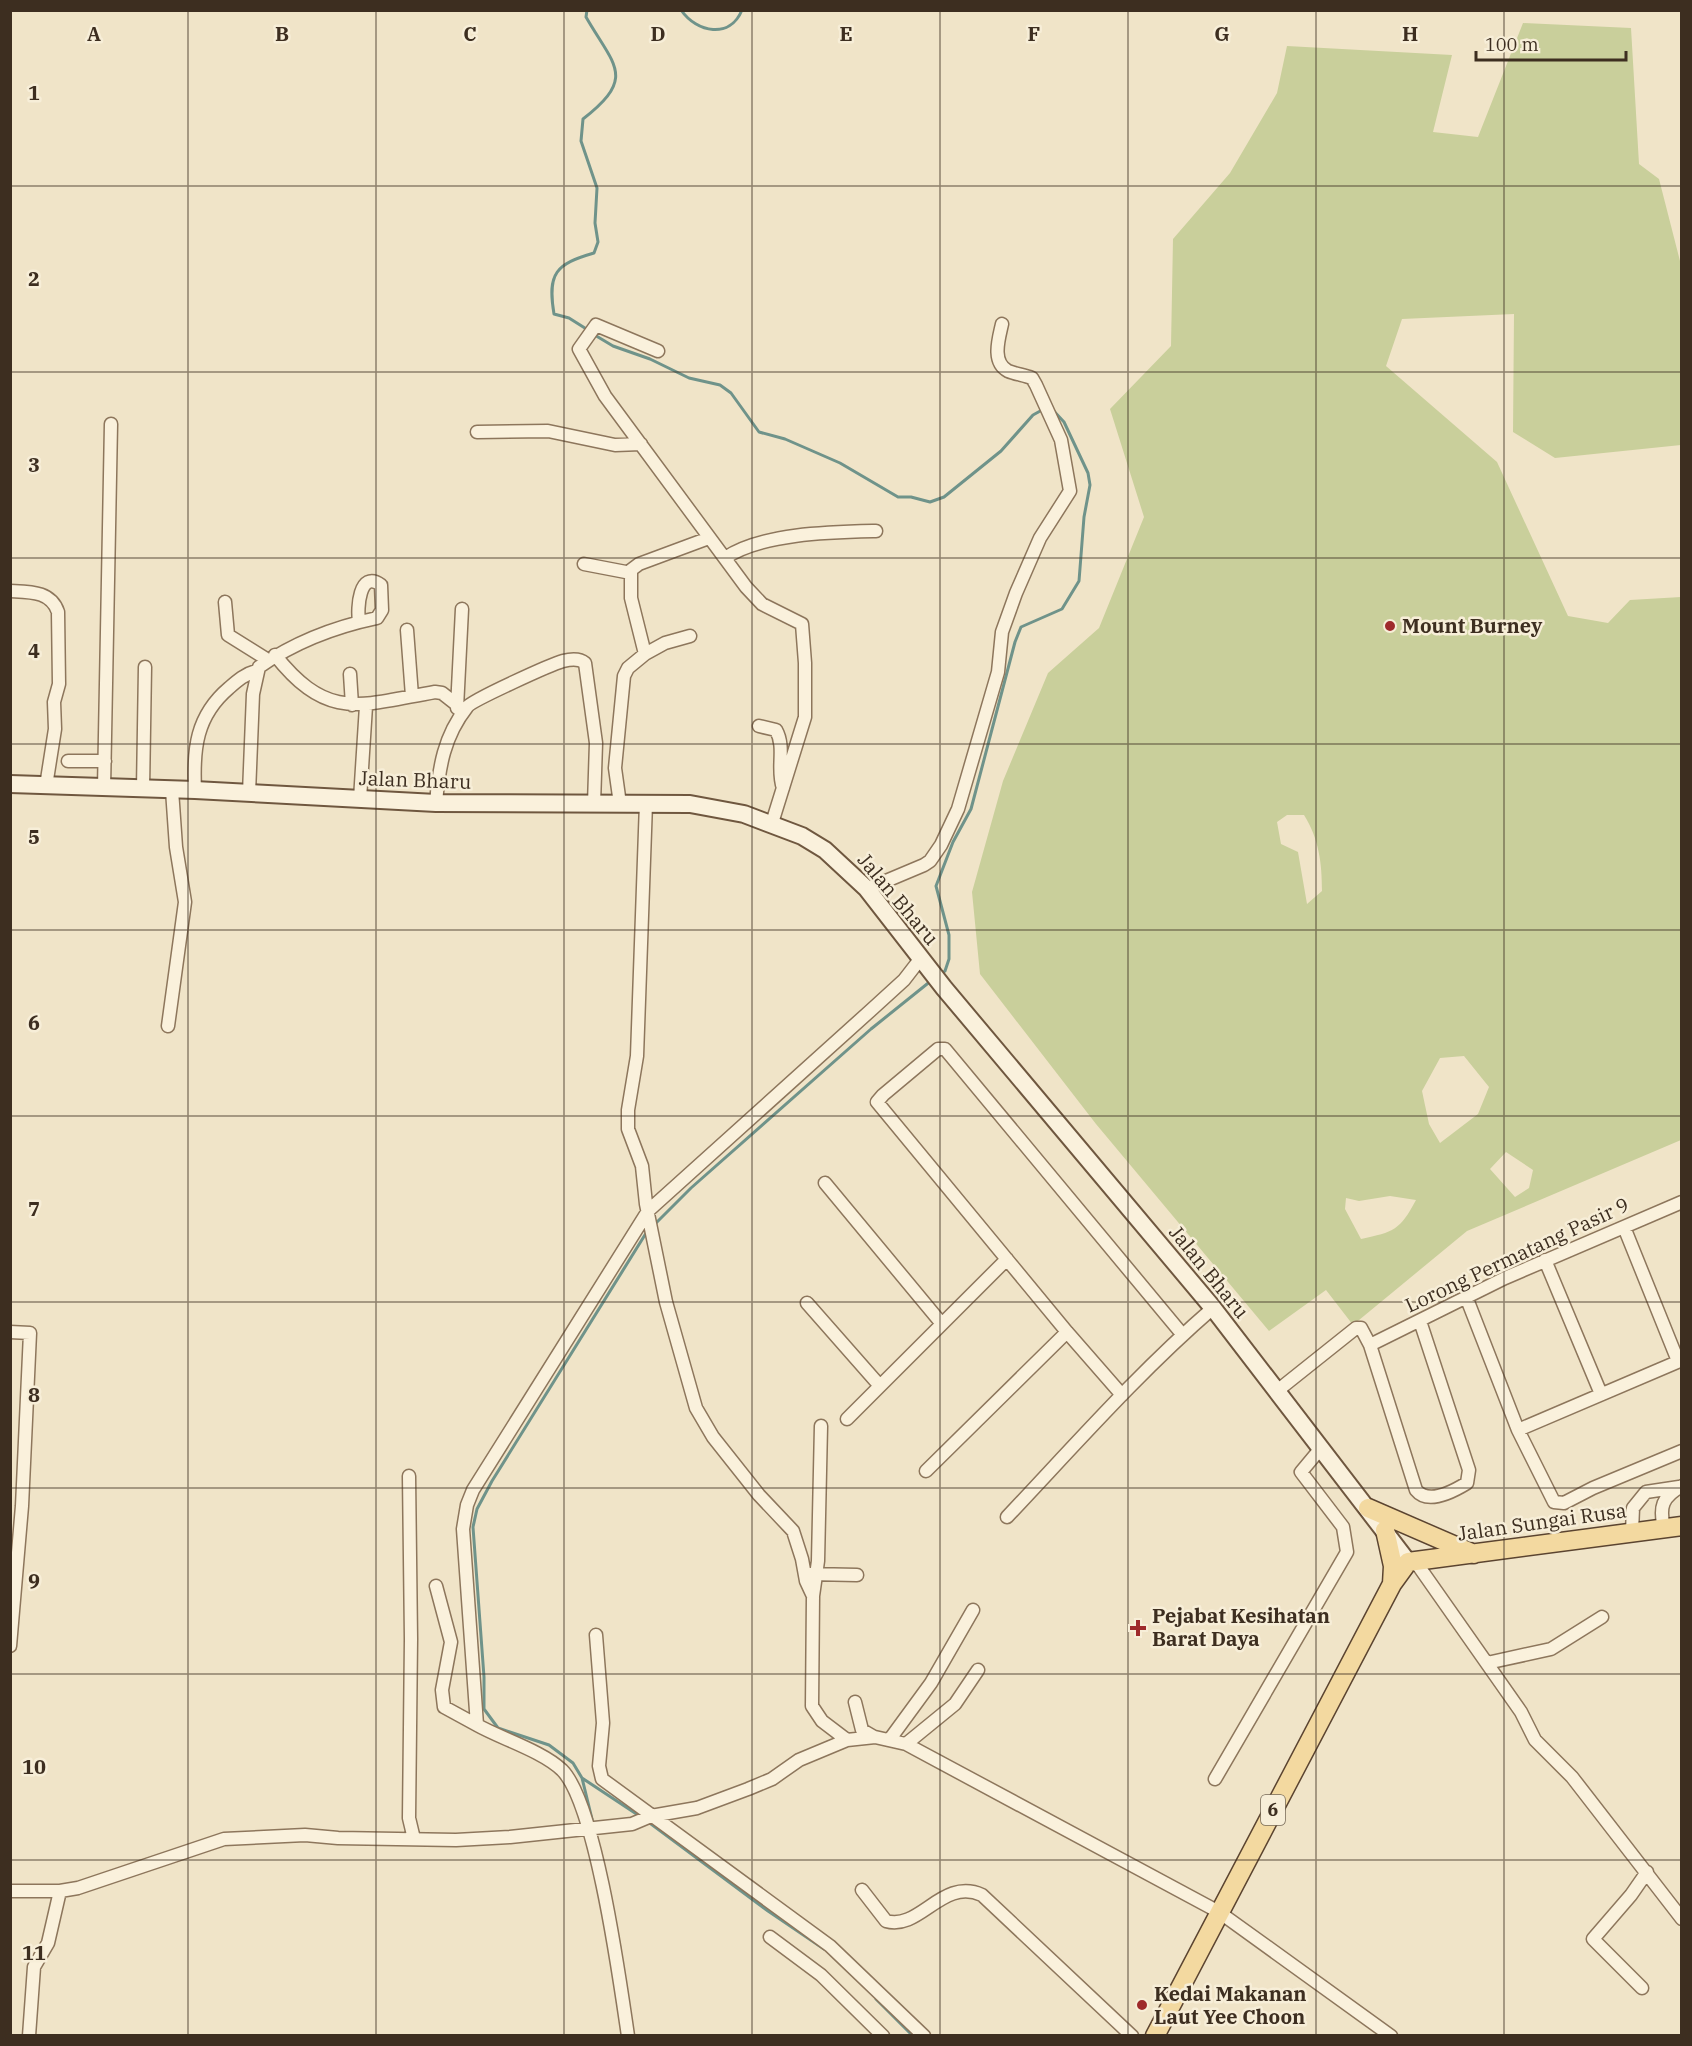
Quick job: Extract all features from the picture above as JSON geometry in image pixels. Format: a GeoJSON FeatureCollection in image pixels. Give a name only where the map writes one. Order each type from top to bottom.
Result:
{"type":"FeatureCollection","features":[{"type":"Feature","properties":{"kind":"main road","name":"Jalan Bharu"},"geometry":{"type":"LineString","coordinates":[[10,784],[195,790],[436,803],[645,803],[713,807],[772,823],[825,850],[867,889],[944,988],[1213,1308],[1411,1562]]}},
{"type":"Feature","properties":{"kind":"main road"},"geometry":{"type":"LineString","coordinates":[[1368,1508],[1474,1554]]}},
{"type":"Feature","properties":{"kind":"main road","name":"Jalan Sungai Rusa"},"geometry":{"type":"LineString","coordinates":[[1411,1562],[1673,1527]]}},
{"type":"Feature","properties":{"kind":"main road"},"geometry":{"type":"LineString","coordinates":[[1385,1530],[1393,1566],[1392,1584]]}},
{"type":"Feature","properties":{"kind":"main road","name":"6"},"geometry":{"type":"LineString","coordinates":[[1155,2036],[1392,1584],[1411,1562]]}},
{"type":"Feature","properties":{"kind":"street"},"geometry":{"type":"LineString","coordinates":[[867,889],[930,861],[958,809],[998,672],[1002,633],[1036,546],[1070,491],[1064,450],[1032,378],[1008,371],[998,358],[997,346],[1002,324]]}},
{"type":"Feature","properties":{"kind":"street"},"geometry":{"type":"LineString","coordinates":[[658,351],[600,326],[589,332],[579,349],[604,396],[758,601],[799,622],[803,629],[805,717],[772,823]]}},
{"type":"Feature","properties":{"kind":"street"},"geometry":{"type":"LineString","coordinates":[[104,788],[111,424]]}},
{"type":"Feature","properties":{"kind":"street"},"geometry":{"type":"LineString","coordinates":[[477,432],[548,431],[615,445],[641,444]]}},
{"type":"Feature","properties":{"kind":"street"},"geometry":{"type":"LineString","coordinates":[[725,558],[748,546],[812,534],[876,531]]}},
{"type":"Feature","properties":{"kind":"street"},"geometry":{"type":"LineString","coordinates":[[645,654],[632,598],[631,573],[639,564],[709,538]]}},
{"type":"Feature","properties":{"kind":"street"},"geometry":{"type":"LineString","coordinates":[[584,564],[631,573]]}},
{"type":"Feature","properties":{"kind":"street"},"geometry":{"type":"LineString","coordinates":[[10,591],[45,595],[55,603],[58,612],[59,684],[54,702],[55,729],[46,786]]}},
{"type":"Feature","properties":{"kind":"street"},"geometry":{"type":"LineString","coordinates":[[225,602],[228,635],[271,658],[304,688],[352,705],[366,706],[412,696],[442,693],[456,704]]}},
{"type":"Feature","properties":{"kind":"street"},"geometry":{"type":"LineString","coordinates":[[460,717],[456,704],[462,609]]}},
{"type":"Feature","properties":{"kind":"street"},"geometry":{"type":"LineString","coordinates":[[195,790],[194,753],[201,723],[218,697],[245,674],[256,671],[271,658],[319,634],[359,621]]}},
{"type":"Feature","properties":{"kind":"street"},"geometry":{"type":"LineString","coordinates":[[407,630],[412,696]]}},
{"type":"Feature","properties":{"kind":"street"},"geometry":{"type":"LineString","coordinates":[[620,804],[615,768],[624,676],[628,668],[645,654],[671,640],[690,636]]}},
{"type":"Feature","properties":{"kind":"street"},"geometry":{"type":"LineString","coordinates":[[436,803],[441,756],[460,717],[472,701],[560,662],[583,661],[596,743],[594,804]]}},
{"type":"Feature","properties":{"kind":"street"},"geometry":{"type":"LineString","coordinates":[[143,789],[145,667]]}},
{"type":"Feature","properties":{"kind":"street"},"geometry":{"type":"LineString","coordinates":[[249,793],[256,671]]}},
{"type":"Feature","properties":{"kind":"street"},"geometry":{"type":"LineString","coordinates":[[350,674],[352,705]]}},
{"type":"Feature","properties":{"kind":"street"},"geometry":{"type":"LineString","coordinates":[[360,799],[366,706]]}},
{"type":"Feature","properties":{"kind":"street"},"geometry":{"type":"LineString","coordinates":[[759,726],[776,730],[780,740],[780,778],[784,789]]}},
{"type":"Feature","properties":{"kind":"street"},"geometry":{"type":"LineString","coordinates":[[68,762],[105,761]]}},
{"type":"Feature","properties":{"kind":"street"},"geometry":{"type":"LineString","coordinates":[[168,1026],[185,902],[176,848],[172,790]]}},
{"type":"Feature","properties":{"kind":"street"},"geometry":{"type":"LineString","coordinates":[[645,803],[637,1056],[627,1120],[631,1139],[642,1166],[650,1222],[682,1366],[696,1408],[713,1437],[759,1495],[793,1531],[811,1574]]}},
{"type":"Feature","properties":{"kind":"street"},"geometry":{"type":"LineString","coordinates":[[477,1725],[463,1528],[467,1505],[585,1308],[650,1222],[870,1011],[925,964]]}},
{"type":"Feature","properties":{"kind":"street"},"geometry":{"type":"LineString","coordinates":[[1122,1395],[877,1102],[938,1049],[945,1048],[1182,1334]]}},
{"type":"Feature","properties":{"kind":"street"},"geometry":{"type":"LineString","coordinates":[[825,1183],[942,1324]]}},
{"type":"Feature","properties":{"kind":"street","name":"Lorong Permatang Pasir 9"},"geometry":{"type":"LineString","coordinates":[[1370,1345],[1545,1260],[1682,1202]]}},
{"type":"Feature","properties":{"kind":"street"},"geometry":{"type":"LineString","coordinates":[[1518,1430],[1680,1360],[1624,1227]]}},
{"type":"Feature","properties":{"kind":"street"},"geometry":{"type":"LineString","coordinates":[[847,1419],[1007,1259]]}},
{"type":"Feature","properties":{"kind":"street"},"geometry":{"type":"LineString","coordinates":[[1545,1260],[1601,1394]]}},
{"type":"Feature","properties":{"kind":"street"},"geometry":{"type":"LineString","coordinates":[[1467,1299],[1518,1430],[1550,1499],[1558,1503],[1682,1451]]}},
{"type":"Feature","properties":{"kind":"street"},"geometry":{"type":"LineString","coordinates":[[807,1303],[880,1386]]}},
{"type":"Feature","properties":{"kind":"street"},"geometry":{"type":"LineString","coordinates":[[1007,1517],[1182,1334],[1213,1308]]}},
{"type":"Feature","properties":{"kind":"street"},"geometry":{"type":"LineString","coordinates":[[1277,1392],[1356,1328],[1363,1330],[1370,1345],[1416,1490],[1422,1496],[1432,1497],[1456,1489],[1467,1483],[1469,1470],[1420,1321]]}},
{"type":"Feature","properties":{"kind":"street"},"geometry":{"type":"LineString","coordinates":[[10,1332],[30,1333],[22,1506],[10,1647]]}},
{"type":"Feature","properties":{"kind":"street"},"geometry":{"type":"LineString","coordinates":[[926,1471],[1067,1332]]}},
{"type":"Feature","properties":{"kind":"street"},"geometry":{"type":"LineString","coordinates":[[820,1426],[811,1574],[813,1596],[812,1706],[822,1721],[847,1740]]}},
{"type":"Feature","properties":{"kind":"street"},"geometry":{"type":"LineString","coordinates":[[1215,1779],[1347,1552],[1343,1527],[1301,1472],[1321,1448]]}},
{"type":"Feature","properties":{"kind":"street"},"geometry":{"type":"LineString","coordinates":[[409,1476],[411,1670],[409,1818],[414,1839]]}},
{"type":"Feature","properties":{"kind":"street"},"geometry":{"type":"LineString","coordinates":[[1673,1527],[1661,1505],[1680,1486]]}},
{"type":"Feature","properties":{"kind":"street"},"geometry":{"type":"LineString","coordinates":[[1632,1532],[1634,1508],[1646,1492],[1680,1486]]}},
{"type":"Feature","properties":{"kind":"street"},"geometry":{"type":"LineString","coordinates":[[1411,1562],[1487,1663],[1521,1712],[1535,1740],[1572,1777],[1682,1919]]}},
{"type":"Feature","properties":{"kind":"street"},"geometry":{"type":"LineString","coordinates":[[811,1574],[857,1575]]}},
{"type":"Feature","properties":{"kind":"street"},"geometry":{"type":"LineString","coordinates":[[436,1586],[452,1642],[442,1690],[444,1707],[535,1753],[562,1770],[580,1800],[592,1828],[608,1910],[627,2036]]}},
{"type":"Feature","properties":{"kind":"street"},"geometry":{"type":"LineString","coordinates":[[890,1739],[931,1683],[973,1610]]}},
{"type":"Feature","properties":{"kind":"street"},"geometry":{"type":"LineString","coordinates":[[1487,1663],[1551,1649],[1602,1617]]}},
{"type":"Feature","properties":{"kind":"street"},"geometry":{"type":"LineString","coordinates":[[596,1635],[603,1723],[599,1774],[609,1786],[647,1818],[830,1946],[924,2036]]}},
{"type":"Feature","properties":{"kind":"street"},"geometry":{"type":"LineString","coordinates":[[906,1744],[955,1704],[978,1670]]}},
{"type":"Feature","properties":{"kind":"street"},"geometry":{"type":"LineString","coordinates":[[855,1702],[862,1730],[875,1737]]}},
{"type":"Feature","properties":{"kind":"street"},"geometry":{"type":"LineString","coordinates":[[10,1891],[60,1891],[78,1888],[224,1839],[305,1834],[338,1838],[510,1838],[592,1828],[697,1808],[772,1779],[799,1760],[847,1740],[875,1737],[906,1744],[1220,1912],[1391,2036]]}},
{"type":"Feature","properties":{"kind":"street"},"geometry":{"type":"LineString","coordinates":[[1642,1988],[1593,1939],[1616,1914],[1647,1872]]}},
{"type":"Feature","properties":{"kind":"street"},"geometry":{"type":"LineString","coordinates":[[862,1890],[881,1916],[891,1922],[910,1917],[952,1892],[963,1890],[982,1895],[1132,2036]]}},
{"type":"Feature","properties":{"kind":"street"},"geometry":{"type":"LineString","coordinates":[[29,2036],[34,1967],[48,1943],[60,1891]]}},
{"type":"Feature","properties":{"kind":"street"},"geometry":{"type":"LineString","coordinates":[[770,1937],[821,1976],[883,2036]]}},
{"type":"Feature","properties":{"kind":"green space"},"geometry":{"type":"Polygon","coordinates":[[[1523,23],[1631,28],[1639,164],[1659,179],[1680,261],[1681,445],[1555,458],[1513,432],[1514,314],[1402,319],[1386,366],[1497,462],[1568,616],[1608,623],[1630,600],[1681,597],[1681,1140],[1467,1231],[1353,1325],[1326,1290],[1269,1331],[1096,1124],[980,974],[972,892],[1003,781],[1048,673],[1099,628],[1144,517],[1110,409],[1171,346],[1173,239],[1230,173],[1277,93],[1287,46],[1452,55],[1433,132],[1478,137],[1523,23]],[[1287,815],[1277,822],[1281,844],[1298,852],[1307,904],[1322,891],[1320,861],[1313,833],[1304,815],[1287,815]],[[1464,1056],[1440,1058],[1422,1091],[1429,1124],[1440,1143],[1478,1114],[1489,1087],[1464,1056]],[[1506,1152],[1490,1169],[1515,1197],[1529,1188],[1533,1170],[1506,1152]],[[1390,1196],[1359,1201],[1346,1198],[1345,1209],[1361,1239],[1395,1228],[1405,1218],[1416,1200],[1390,1196]]]}},
{"type":"Feature","properties":{"kind":"waterway"},"geometry":{"type":"LineString","coordinates":[[587,10],[586,17],[612,60],[615,71],[615,81],[610,92],[600,105],[583,119],[581,141],[597,188],[595,223],[598,242],[594,253],[571,261],[557,272],[552,289],[552,300],[554,314],[569,318],[588,330]]}},
{"type":"Feature","properties":{"kind":"waterway"},"geometry":{"type":"LineString","coordinates":[[681,10],[696,24],[713,30],[730,25],[742,10]]}},
{"type":"Feature","properties":{"kind":"waterway"},"geometry":{"type":"LineString","coordinates":[[593,334],[613,346],[650,359],[689,378],[720,385],[731,393],[759,432],[785,439],[840,463],[898,497],[911,497],[930,502],[944,497],[1001,451],[1033,415],[1042,410]]}},
{"type":"Feature","properties":{"kind":"waterway"},"geometry":{"type":"LineString","coordinates":[[939,975],[945,971],[949,959],[949,935],[936,886],[953,842],[971,809],[1015,642],[1021,627],[1062,609],[1079,581],[1084,517],[1090,485],[1088,473],[1064,422],[1051,408]]}},
{"type":"Feature","properties":{"kind":"waterway"},"geometry":{"type":"LineString","coordinates":[[655,1224],[691,1188],[871,1029],[932,980]]}},
{"type":"Feature","properties":{"kind":"waterway"},"geometry":{"type":"LineString","coordinates":[[592,1819],[582,1778],[573,1763],[549,1745],[498,1728],[484,1709],[484,1677],[473,1527],[477,1509],[492,1481],[648,1230]]}},
{"type":"Feature","properties":{"kind":"waterway"},"geometry":{"type":"LineString","coordinates":[[582,1778],[641,1817]]}},
{"type":"Feature","properties":{"kind":"waterway"},"geometry":{"type":"LineString","coordinates":[[647,1821],[768,1911],[824,1949]]}},
{"type":"Feature","properties":{"kind":"waterway"},"geometry":{"type":"LineString","coordinates":[[613,1910],[620,1948]]}},
{"type":"Feature","properties":{"kind":"waterway"},"geometry":{"type":"LineString","coordinates":[[876,1999],[913,2036]]}},
{"type":"Feature","properties":{"kind":"place","name":"Mount Burney"},"geometry":{"type":"Point","coordinates":[1390,626]}},
{"type":"Feature","properties":{"kind":"place","name":"Pejabat Kesihatan Barat Daya"},"geometry":{"type":"Point","coordinates":[1138,1628]}},
{"type":"Feature","properties":{"kind":"place","name":"Kedai Makanan Laut Yee Choon"},"geometry":{"type":"Point","coordinates":[1142,2005]}}]}
